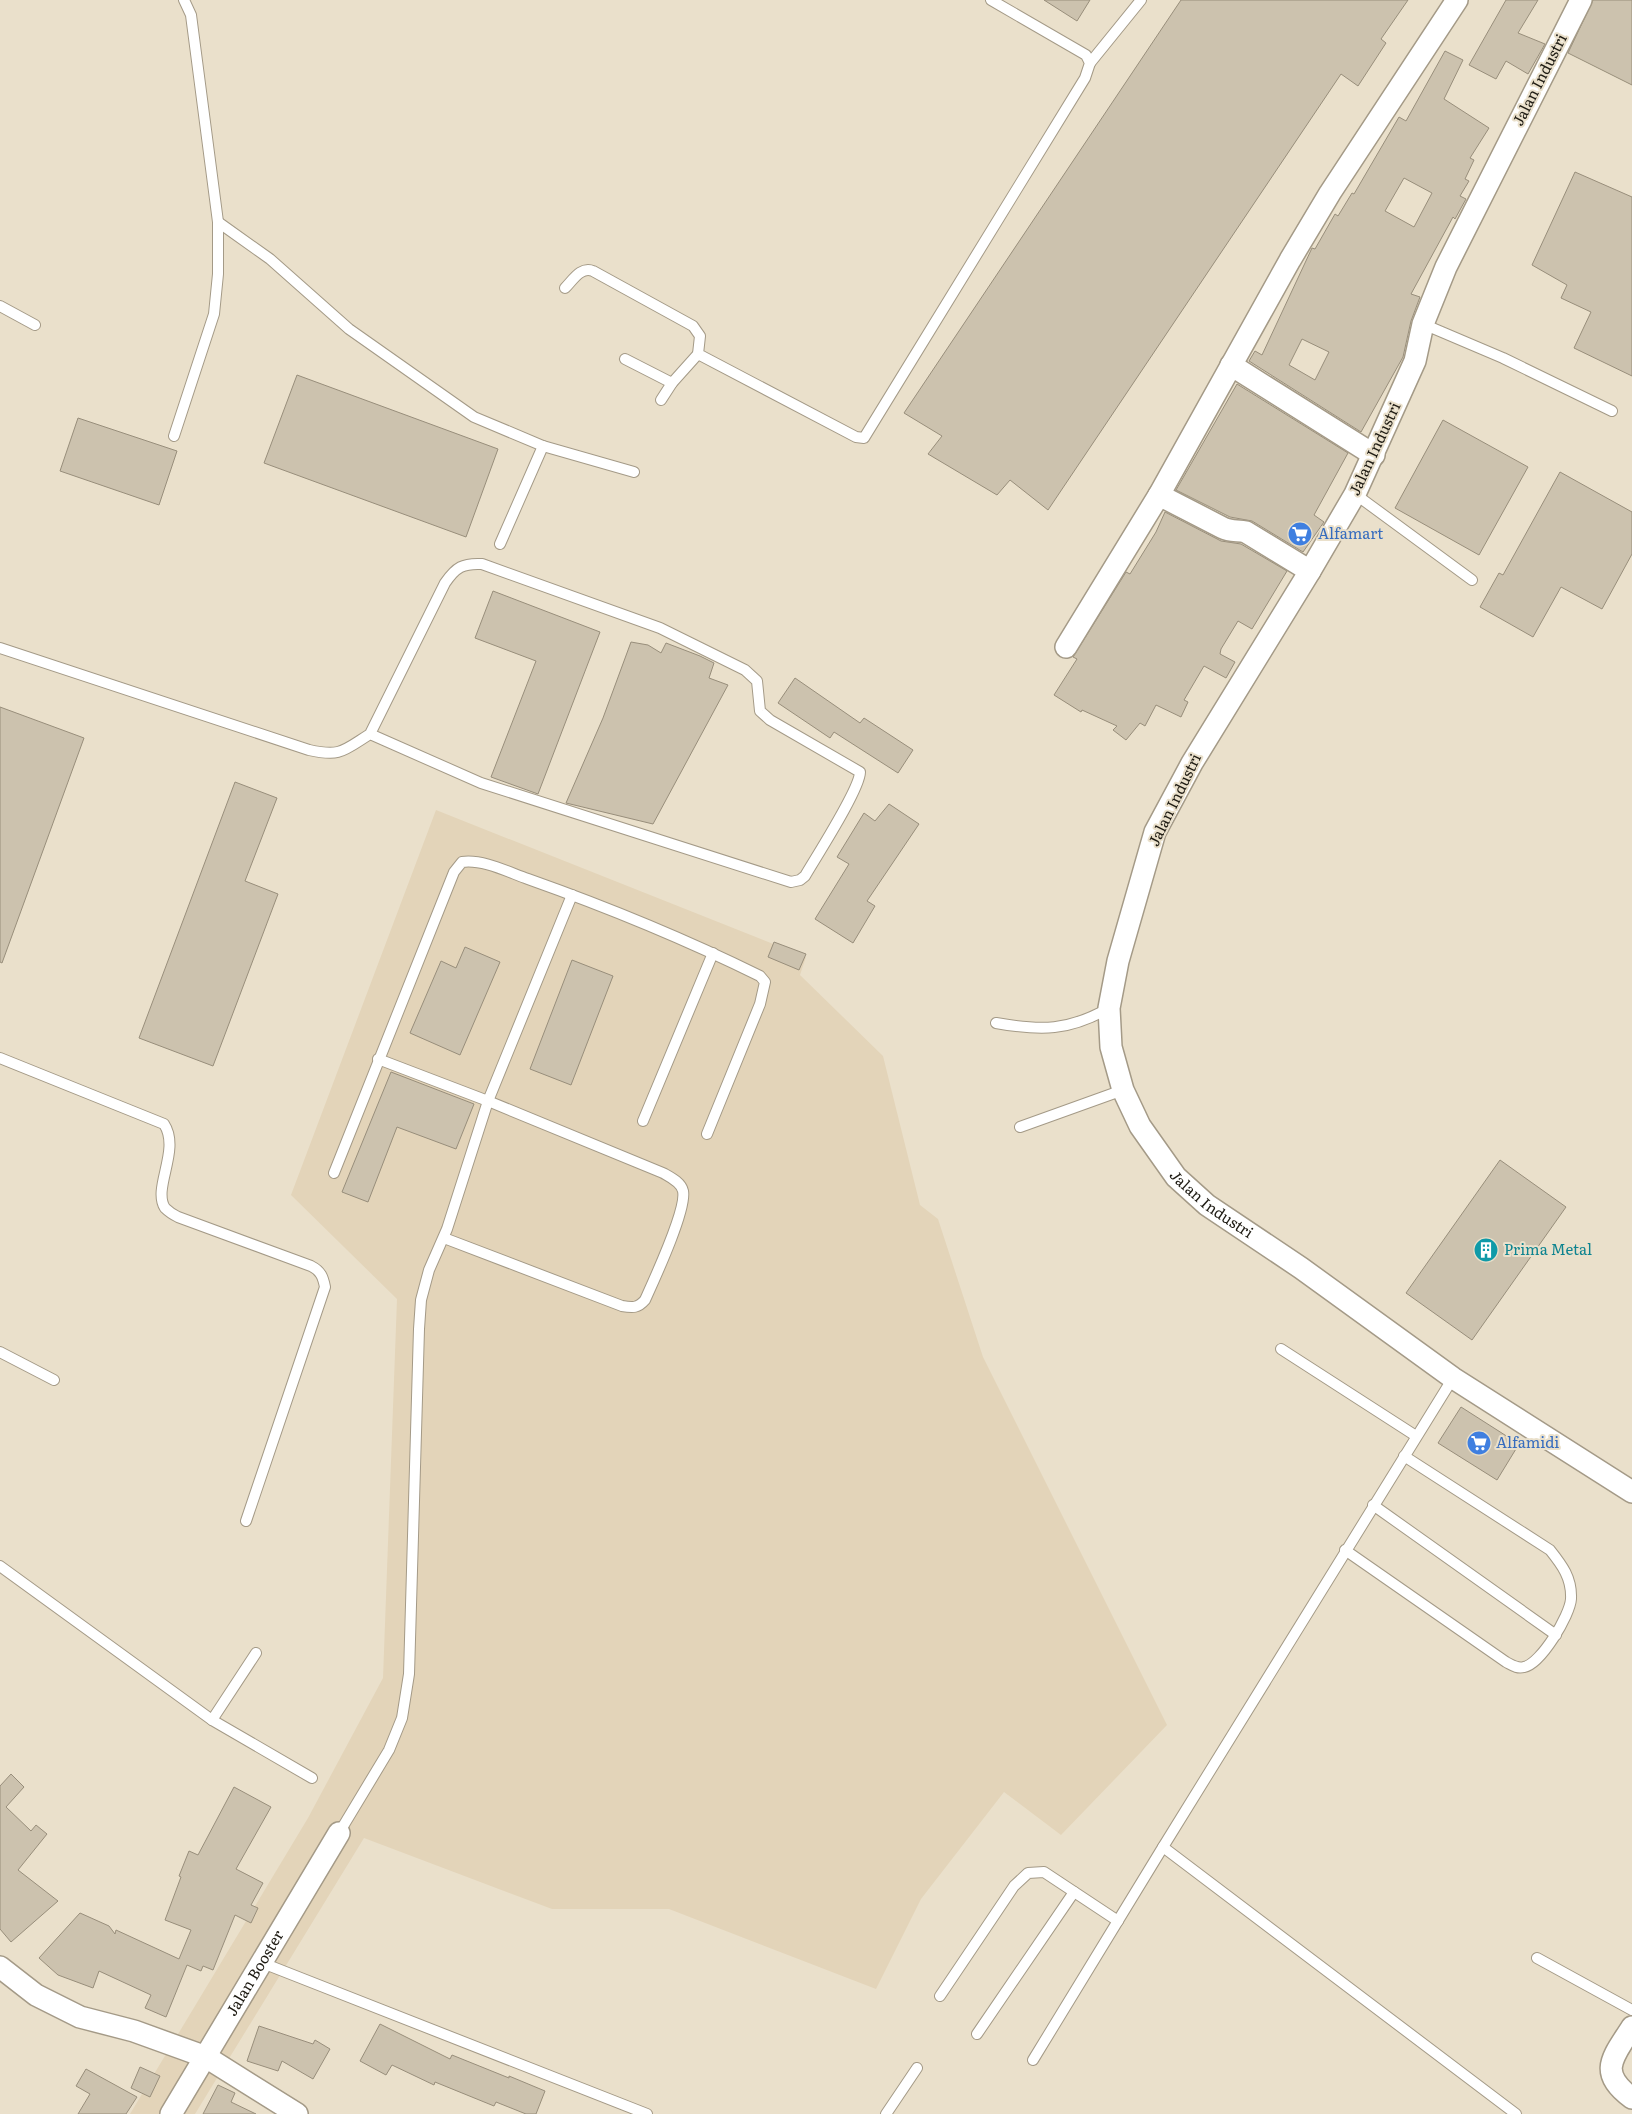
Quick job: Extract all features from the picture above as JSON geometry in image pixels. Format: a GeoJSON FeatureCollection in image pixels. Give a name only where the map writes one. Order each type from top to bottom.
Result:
{"type":"FeatureCollection","features":[{"type":"Feature","properties":{"kind":"street"},"geometry":{"type":"LineString","coordinates":[[1066,647],[1159,495],[1330,193],[1457,0]]}},
{"type":"Feature","properties":{"kind":"street","name":"Jalan Industri"},"geometry":{"type":"LineString","coordinates":[[1581,0],[1446,267],[1423,324],[1415,360],[1355,494],[1192,763],[1155,832],[1118,961],[1109,1008],[1111,1047],[1123,1090],[1140,1126],[1165,1163],[1176,1177],[1193,1193],[1254,1238],[1301,1268],[1453,1378],[1632,1492]]}},
{"type":"Feature","properties":{"kind":"street"},"geometry":{"type":"LineString","coordinates":[[1231,365],[1374,455]]}},
{"type":"Feature","properties":{"kind":"street"},"geometry":{"type":"LineString","coordinates":[[1159,495],[1230,531],[1239,530],[1246,532],[1310,571]]}},
{"type":"Feature","properties":{"kind":"street","name":"Jalan Booster"},"geometry":{"type":"LineString","coordinates":[[172,2114],[260,1962],[339,1833]]}},
{"type":"Feature","properties":{"kind":"street"},"geometry":{"type":"LineString","coordinates":[[0,1967],[36,1995],[80,2017],[134,2031],[206,2057],[297,2114]]}},
{"type":"Feature","properties":{"kind":"street"},"geometry":{"type":"LineString","coordinates":[[1632,2027],[1611,2062],[1612,2074],[1620,2090],[1632,2098]]}},
{"type":"Feature","properties":{"kind":"lane"},"geometry":{"type":"LineString","coordinates":[[174,436],[214,314],[218,274],[218,222],[190,15],[184,0]]}},
{"type":"Feature","properties":{"kind":"lane"},"geometry":{"type":"LineString","coordinates":[[991,0],[1086,55],[1090,63]]}},
{"type":"Feature","properties":{"kind":"lane"},"geometry":{"type":"LineString","coordinates":[[698,354],[856,437],[864,438],[1085,78],[1090,63],[1141,0]]}},
{"type":"Feature","properties":{"kind":"lane"},"geometry":{"type":"LineString","coordinates":[[218,222],[270,259],[349,329],[474,417],[543,446],[634,472]]}},
{"type":"Feature","properties":{"kind":"lane"},"geometry":{"type":"LineString","coordinates":[[565,288],[583,270],[587,269],[693,326],[700,336],[698,354],[672,383],[661,400]]}},
{"type":"Feature","properties":{"kind":"lane"},"geometry":{"type":"LineString","coordinates":[[0,306],[35,325]]}},
{"type":"Feature","properties":{"kind":"lane"},"geometry":{"type":"LineString","coordinates":[[1423,324],[1503,358],[1612,410]]}},
{"type":"Feature","properties":{"kind":"lane"},"geometry":{"type":"LineString","coordinates":[[625,359],[672,383]]}},
{"type":"Feature","properties":{"kind":"lane"},"geometry":{"type":"LineString","coordinates":[[500,544],[543,446]]}},
{"type":"Feature","properties":{"kind":"lane"},"geometry":{"type":"LineString","coordinates":[[1355,494],[1472,580]]}},
{"type":"Feature","properties":{"kind":"lane"},"geometry":{"type":"LineString","coordinates":[[0,648],[309,750],[326,754],[338,753],[370,734],[445,583],[453,572],[468,563],[482,564],[660,628],[745,670],[757,681],[760,711],[770,720],[860,772],[860,776],[853,793],[806,876],[791,882],[481,783],[370,734]]}},
{"type":"Feature","properties":{"kind":"lane"},"geometry":{"type":"LineString","coordinates":[[334,1173],[454,872],[462,862],[484,864],[572,895],[712,953],[760,976],[765,982],[760,1004],[707,1134]]}},
{"type":"Feature","properties":{"kind":"lane"},"geometry":{"type":"LineString","coordinates":[[339,1833],[389,1750],[402,1718],[409,1674],[421,1300],[429,1270],[444,1238],[488,1101],[572,895]]}},
{"type":"Feature","properties":{"kind":"lane"},"geometry":{"type":"LineString","coordinates":[[643,1121],[712,953]]}},
{"type":"Feature","properties":{"kind":"lane"},"geometry":{"type":"LineString","coordinates":[[996,1023],[1046,1029],[1087,1021],[1109,1008]]}},
{"type":"Feature","properties":{"kind":"lane"},"geometry":{"type":"LineString","coordinates":[[0,1058],[164,1124],[170,1133],[170,1146],[162,1196],[165,1208],[178,1217],[311,1266],[319,1270],[323,1276],[325,1288],[246,1521]]}},
{"type":"Feature","properties":{"kind":"lane"},"geometry":{"type":"LineString","coordinates":[[378,1059],[488,1101],[664,1173],[677,1181],[683,1190],[683,1200],[675,1227],[645,1300],[640,1306],[633,1308],[622,1306],[444,1238]]}},
{"type":"Feature","properties":{"kind":"lane"},"geometry":{"type":"LineString","coordinates":[[1020,1127],[1123,1090]]}},
{"type":"Feature","properties":{"kind":"lane"},"geometry":{"type":"LineString","coordinates":[[1280,1349],[1416,1436]]}},
{"type":"Feature","properties":{"kind":"lane"},"geometry":{"type":"LineString","coordinates":[[0,1352],[54,1380]]}},
{"type":"Feature","properties":{"kind":"lane"},"geometry":{"type":"LineString","coordinates":[[1033,2060],[1345,1550],[1453,1378]]}},
{"type":"Feature","properties":{"kind":"lane"},"geometry":{"type":"LineString","coordinates":[[1345,1550],[1506,1662],[1516,1667],[1524,1667],[1537,1661],[1556,1635],[1571,1601],[1570,1584],[1565,1569],[1550,1550],[1404,1456]]}},
{"type":"Feature","properties":{"kind":"lane"},"geometry":{"type":"LineString","coordinates":[[1373,1505],[1556,1635]]}},
{"type":"Feature","properties":{"kind":"lane"},"geometry":{"type":"LineString","coordinates":[[0,1566],[212,1720],[312,1778]]}},
{"type":"Feature","properties":{"kind":"lane"},"geometry":{"type":"LineString","coordinates":[[212,1720],[256,1653]]}},
{"type":"Feature","properties":{"kind":"lane"},"geometry":{"type":"LineString","coordinates":[[1163,1846],[1516,2114]]}},
{"type":"Feature","properties":{"kind":"lane"},"geometry":{"type":"LineString","coordinates":[[940,1996],[1014,1886],[1028,1873],[1044,1872],[1118,1922]]}},
{"type":"Feature","properties":{"kind":"lane"},"geometry":{"type":"LineString","coordinates":[[977,2034],[1074,1892]]}},
{"type":"Feature","properties":{"kind":"lane"},"geometry":{"type":"LineString","coordinates":[[1537,1958],[1632,2010]]}},
{"type":"Feature","properties":{"kind":"lane"},"geometry":{"type":"LineString","coordinates":[[260,1962],[647,2114]]}},
{"type":"Feature","properties":{"kind":"lane"},"geometry":{"type":"LineString","coordinates":[[886,2114],[917,2068]]}},
{"type":"Feature","properties":{"kind":"shaded area"},"geometry":{"type":"Polygon","coordinates":[[[436,810],[806,957],[800,975],[883,1056],[920,1205],[938,1219],[983,1357],[1167,1725],[1061,1835],[1004,1792],[921,1899],[876,1989],[669,1909],[552,1909],[364,1838],[195,2114],[130,2114],[308,1818],[383,1678],[397,1299],[291,1195],[436,810]]]}},
{"type":"Feature","properties":{"kind":"building"},"geometry":{"type":"Polygon","coordinates":[[[1044,0],[1090,0],[1077,21],[1044,0]]]}},
{"type":"Feature","properties":{"kind":"building"},"geometry":{"type":"Polygon","coordinates":[[[1181,0],[1408,0],[1381,39],[1386,43],[1358,86],[1341,74],[1048,510],[1010,480],[997,495],[928,454],[942,436],[904,413],[1181,0]]]}},
{"type":"Feature","properties":{"kind":"building"},"geometry":{"type":"Polygon","coordinates":[[[1506,0],[1538,0],[1518,33],[1545,44],[1528,74],[1506,61],[1496,79],[1469,65],[1506,0]]]}},
{"type":"Feature","properties":{"kind":"building"},"geometry":{"type":"Polygon","coordinates":[[[1593,0],[1632,0],[1632,85],[1568,53],[1593,0]]]}},
{"type":"Feature","properties":{"kind":"building"},"geometry":{"type":"Polygon","coordinates":[[[1445,51],[1463,60],[1444,99],[1489,128],[1470,158],[1474,160],[1465,179],[1469,181],[1460,196],[1466,199],[1455,219],[1453,217],[1411,294],[1420,297],[1411,321],[1403,357],[1361,432],[1249,361],[1255,351],[1262,355],[1312,248],[1315,249],[1335,214],[1338,216],[1352,193],[1354,194],[1399,117],[1406,121],[1445,51]],[[1404,178],[1385,211],[1414,227],[1432,193],[1404,178]],[[1302,339],[1289,365],[1315,380],[1329,352],[1302,339]]]}},
{"type":"Feature","properties":{"kind":"building"},"geometry":{"type":"Polygon","coordinates":[[[1575,172],[1632,197],[1632,376],[1574,348],[1591,312],[1561,298],[1567,285],[1532,265],[1575,172]]]}},
{"type":"Feature","properties":{"kind":"building"},"geometry":{"type":"Polygon","coordinates":[[[297,375],[498,449],[466,537],[264,463],[297,375]]]}},
{"type":"Feature","properties":{"kind":"building"},"geometry":{"type":"Polygon","coordinates":[[[1237,384],[1348,453],[1314,515],[1324,522],[1303,552],[1252,521],[1230,517],[1176,490],[1237,384]]]}},
{"type":"Feature","properties":{"kind":"building"},"geometry":{"type":"Polygon","coordinates":[[[78,418],[177,451],[159,505],[60,471],[78,418]]]}},
{"type":"Feature","properties":{"kind":"building"},"geometry":{"type":"Polygon","coordinates":[[[1443,420],[1528,467],[1479,555],[1395,508],[1443,420]]]}},
{"type":"Feature","properties":{"kind":"building"},"geometry":{"type":"Polygon","coordinates":[[[1560,472],[1632,512],[1632,554],[1602,609],[1561,587],[1533,637],[1480,607],[1499,573],[1503,575],[1560,472]]]}},
{"type":"Feature","properties":{"kind":"building"},"geometry":{"type":"Polygon","coordinates":[[[1165,512],[1221,541],[1241,544],[1287,571],[1252,629],[1238,621],[1221,649],[1220,654],[1235,662],[1226,678],[1204,666],[1184,700],[1188,702],[1181,717],[1156,705],[1145,726],[1140,723],[1126,740],[1113,730],[1117,726],[1082,710],[1081,712],[1054,695],[1077,659],[1073,657],[1126,572],[1130,574],[1156,532],[1165,512]]]}},
{"type":"Feature","properties":{"kind":"building"},"geometry":{"type":"Polygon","coordinates":[[[493,591],[600,632],[538,794],[491,777],[536,661],[475,638],[493,591]]]}},
{"type":"Feature","properties":{"kind":"building"},"geometry":{"type":"Polygon","coordinates":[[[631,642],[648,645],[661,653],[666,643],[700,656],[714,663],[709,678],[728,685],[653,824],[566,803],[603,718],[631,642]]]}},
{"type":"Feature","properties":{"kind":"building"},"geometry":{"type":"Polygon","coordinates":[[[795,678],[860,723],[864,718],[913,750],[898,773],[834,732],[830,738],[778,703],[795,678]]]}},
{"type":"Feature","properties":{"kind":"building"},"geometry":{"type":"Polygon","coordinates":[[[0,707],[84,738],[2,963],[0,962],[0,707]]]}},
{"type":"Feature","properties":{"kind":"building"},"geometry":{"type":"Polygon","coordinates":[[[235,782],[277,798],[245,881],[278,894],[213,1066],[139,1038],[235,782]]]}},
{"type":"Feature","properties":{"kind":"building"},"geometry":{"type":"Polygon","coordinates":[[[889,804],[919,824],[867,901],[875,906],[853,943],[815,919],[849,864],[837,857],[864,813],[875,821],[889,804]]]}},
{"type":"Feature","properties":{"kind":"building"},"geometry":{"type":"Polygon","coordinates":[[[774,942],[806,954],[799,970],[768,957],[774,942]]]}},
{"type":"Feature","properties":{"kind":"building"},"geometry":{"type":"Polygon","coordinates":[[[465,947],[500,962],[460,1055],[410,1033],[441,961],[456,968],[465,947]]]}},
{"type":"Feature","properties":{"kind":"building"},"geometry":{"type":"Polygon","coordinates":[[[572,960],[613,976],[571,1085],[530,1069],[572,960]]]}},
{"type":"Feature","properties":{"kind":"building"},"geometry":{"type":"Polygon","coordinates":[[[391,1072],[474,1104],[456,1149],[397,1127],[368,1202],[342,1192],[391,1072]]]}},
{"type":"Feature","properties":{"kind":"building","name":"Prima Metal"},"geometry":{"type":"Polygon","coordinates":[[[1500,1160],[1566,1207],[1472,1340],[1406,1293],[1500,1160]]]}},
{"type":"Feature","properties":{"kind":"building","name":"Alfamidi"},"geometry":{"type":"Polygon","coordinates":[[[1461,1407],[1519,1444],[1497,1480],[1438,1443],[1461,1407]]]}},
{"type":"Feature","properties":{"kind":"building"},"geometry":{"type":"Polygon","coordinates":[[[11,1774],[24,1787],[6,1807],[31,1831],[36,1825],[47,1834],[18,1870],[58,1901],[11,1942],[0,1929],[0,1786],[11,1774]]]}},
{"type":"Feature","properties":{"kind":"building"},"geometry":{"type":"Polygon","coordinates":[[[234,1787],[271,1807],[236,1869],[263,1883],[251,1905],[258,1908],[251,1923],[235,1915],[213,1970],[203,1966],[201,1971],[187,1965],[166,2017],[145,2008],[151,1995],[99,1971],[93,1988],[58,1975],[39,1958],[80,1913],[109,1926],[115,1934],[116,1930],[179,1959],[191,1930],[165,1920],[181,1877],[179,1876],[189,1851],[198,1855],[234,1787]]]}},
{"type":"Feature","properties":{"kind":"building"},"geometry":{"type":"Polygon","coordinates":[[[380,2024],[450,2059],[452,2055],[545,2091],[536,2114],[526,2114],[496,2102],[494,2106],[435,2082],[434,2085],[392,2065],[386,2075],[360,2061],[380,2024]]]}},
{"type":"Feature","properties":{"kind":"building"},"geometry":{"type":"Polygon","coordinates":[[[259,2026],[313,2044],[315,2040],[330,2049],[313,2079],[282,2061],[278,2071],[247,2061],[259,2026]]]}},
{"type":"Feature","properties":{"kind":"building"},"geometry":{"type":"Polygon","coordinates":[[[140,2067],[160,2076],[150,2097],[131,2088],[140,2067]]]}},
{"type":"Feature","properties":{"kind":"building"},"geometry":{"type":"Polygon","coordinates":[[[86,2069],[137,2097],[126,2114],[78,2114],[90,2094],[76,2086],[86,2069]]]}},
{"type":"Feature","properties":{"kind":"building"},"geometry":{"type":"Polygon","coordinates":[[[218,2085],[235,2093],[231,2102],[256,2114],[203,2114],[218,2085]]]}},
{"type":"Feature","properties":{"kind":"place","name":"Alfamart"},"geometry":{"type":"Point","coordinates":[1300,534]}},
{"type":"Feature","properties":{"kind":"place","name":"Prima Metal"},"geometry":{"type":"Point","coordinates":[1486,1250]}},
{"type":"Feature","properties":{"kind":"place","name":"Alfamidi"},"geometry":{"type":"Point","coordinates":[1479,1443]}}]}
